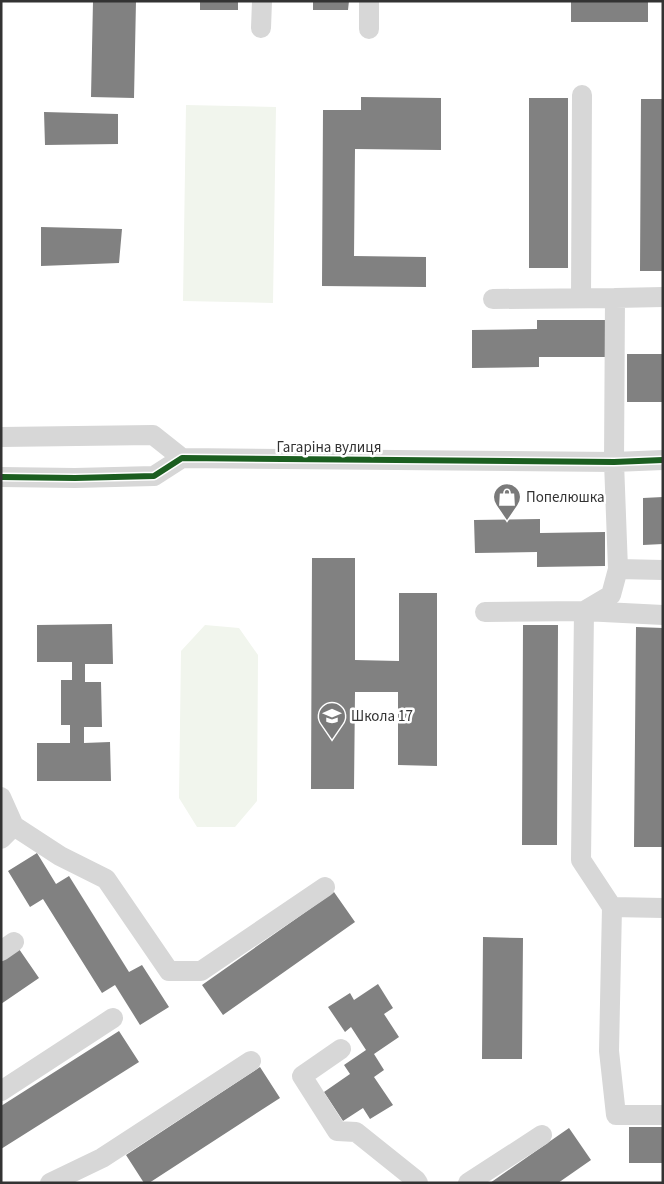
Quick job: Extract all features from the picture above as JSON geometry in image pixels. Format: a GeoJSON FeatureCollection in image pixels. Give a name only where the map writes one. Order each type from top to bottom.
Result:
{"type":"FeatureCollection","features":[{"type":"Feature","properties":{"kind":"street"},"geometry":{"type":"LineString","coordinates":[[261,28],[262,1]]}},
{"type":"Feature","properties":{"kind":"street"},"geometry":{"type":"LineString","coordinates":[[369,1],[369,30]]}},
{"type":"Feature","properties":{"kind":"street"},"geometry":{"type":"LineString","coordinates":[[580,298],[582,95]]}},
{"type":"Feature","properties":{"kind":"street"},"geometry":{"type":"LineString","coordinates":[[493,299],[663,297]]}},
{"type":"Feature","properties":{"kind":"street"},"geometry":{"type":"LineString","coordinates":[[584,611],[611,595],[618,569],[614,462],[615,298]]}},
{"type":"Feature","properties":{"kind":"street"},"geometry":{"type":"LineString","coordinates":[[1,437],[153,435],[182,458],[154,476],[1,477]]}},
{"type":"Feature","properties":{"kind":"street","name":"Гагаріна вулиця"},"geometry":{"type":"LineString","coordinates":[[182,458],[614,462],[663,460]]}},
{"type":"Feature","properties":{"kind":"street"},"geometry":{"type":"LineString","coordinates":[[618,569],[663,570]]}},
{"type":"Feature","properties":{"kind":"street"},"geometry":{"type":"LineString","coordinates":[[584,611],[581,860],[612,907],[609,1052],[616,1115],[663,1115]]}},
{"type":"Feature","properties":{"kind":"street"},"geometry":{"type":"LineString","coordinates":[[485,612],[584,611],[663,615]]}},
{"type":"Feature","properties":{"kind":"street"},"geometry":{"type":"LineString","coordinates":[[1,797],[8,833],[106,879],[169,971],[201,971],[325,887]]}},
{"type":"Feature","properties":{"kind":"street"},"geometry":{"type":"LineString","coordinates":[[612,907],[663,908]]}},
{"type":"Feature","properties":{"kind":"street"},"geometry":{"type":"LineString","coordinates":[[1,1091],[113,1018]]}},
{"type":"Feature","properties":{"kind":"street"},"geometry":{"type":"LineString","coordinates":[[341,1049],[302,1076],[336,1131],[356,1132],[418,1183]]}},
{"type":"Feature","properties":{"kind":"street"},"geometry":{"type":"LineString","coordinates":[[50,1183],[102,1158],[251,1061]]}},
{"type":"Feature","properties":{"kind":"street"},"geometry":{"type":"LineString","coordinates":[[468,1183],[542,1135]]}},
{"type":"Feature","properties":{"kind":"shaded area"},"geometry":{"type":"Polygon","coordinates":[[[186,105],[276,107],[273,303],[183,301],[186,105]]]}},
{"type":"Feature","properties":{"kind":"shaded area"},"geometry":{"type":"Polygon","coordinates":[[[205,625],[239,628],[258,655],[257,801],[235,827],[197,827],[179,798],[181,651],[205,625]]]}},
{"type":"Feature","properties":{"kind":"building"},"geometry":{"type":"Polygon","coordinates":[[[93,1],[136,1],[134,98],[91,97],[93,1]]]}},
{"type":"Feature","properties":{"kind":"building"},"geometry":{"type":"Polygon","coordinates":[[[200,1],[238,1],[238,10],[200,10],[200,1]]]}},
{"type":"Feature","properties":{"kind":"building"},"geometry":{"type":"Polygon","coordinates":[[[313,1],[349,1],[348,10],[313,10],[313,1]]]}},
{"type":"Feature","properties":{"kind":"building"},"geometry":{"type":"Polygon","coordinates":[[[571,1],[648,1],[648,22],[571,22],[571,1]]]}},
{"type":"Feature","properties":{"kind":"building"},"geometry":{"type":"Polygon","coordinates":[[[361,97],[441,98],[441,150],[355,149],[354,256],[426,257],[426,287],[322,286],[323,110],[361,110],[361,97]]]}},
{"type":"Feature","properties":{"kind":"building"},"geometry":{"type":"Polygon","coordinates":[[[529,98],[568,98],[568,268],[529,268],[529,98]]]}},
{"type":"Feature","properties":{"kind":"building"},"geometry":{"type":"Polygon","coordinates":[[[641,99],[663,99],[663,271],[640,271],[641,99]]]}},
{"type":"Feature","properties":{"kind":"building"},"geometry":{"type":"Polygon","coordinates":[[[44,112],[118,114],[118,144],[45,145],[44,112]]]}},
{"type":"Feature","properties":{"kind":"building"},"geometry":{"type":"Polygon","coordinates":[[[41,227],[122,229],[119,263],[41,266],[41,227]]]}},
{"type":"Feature","properties":{"kind":"building"},"geometry":{"type":"Polygon","coordinates":[[[537,320],[608,320],[608,357],[539,357],[539,367],[472,368],[472,330],[537,329],[537,320]]]}},
{"type":"Feature","properties":{"kind":"building"},"geometry":{"type":"Polygon","coordinates":[[[627,354],[663,354],[663,402],[627,402],[627,354]]]}},
{"type":"Feature","properties":{"kind":"building"},"geometry":{"type":"Polygon","coordinates":[[[663,497],[663,544],[643,545],[643,498],[663,497]]]}},
{"type":"Feature","properties":{"kind":"building"},"geometry":{"type":"Polygon","coordinates":[[[540,519],[540,533],[605,532],[605,566],[537,567],[537,552],[475,553],[474,520],[540,519]]]}},
{"type":"Feature","properties":{"kind":"building"},"geometry":{"type":"Polygon","coordinates":[[[312,558],[355,558],[355,660],[399,661],[399,593],[437,593],[437,766],[398,765],[398,692],[355,692],[354,789],[311,789],[312,558]]]}},
{"type":"Feature","properties":{"kind":"building"},"geometry":{"type":"Polygon","coordinates":[[[112,624],[113,664],[85,664],[85,682],[101,682],[102,727],[84,727],[84,743],[110,742],[111,781],[37,781],[37,743],[70,743],[70,725],[61,725],[61,680],[72,680],[72,662],[37,662],[37,625],[112,624]]]}},
{"type":"Feature","properties":{"kind":"building"},"geometry":{"type":"Polygon","coordinates":[[[523,625],[558,625],[557,845],[522,845],[523,625]]]}},
{"type":"Feature","properties":{"kind":"building"},"geometry":{"type":"Polygon","coordinates":[[[636,627],[663,628],[663,847],[634,847],[636,627]]]}},
{"type":"Feature","properties":{"kind":"building"},"geometry":{"type":"Polygon","coordinates":[[[37,853],[56,884],[69,876],[129,972],[142,965],[169,1007],[140,1025],[115,985],[102,993],[43,899],[30,907],[8,871],[37,853]]]}},
{"type":"Feature","properties":{"kind":"building"},"geometry":{"type":"Polygon","coordinates":[[[334,892],[355,922],[223,1015],[202,985],[334,892]]]}},
{"type":"Feature","properties":{"kind":"building"},"geometry":{"type":"Polygon","coordinates":[[[483,937],[523,938],[522,1059],[482,1059],[483,937]]]}},
{"type":"Feature","properties":{"kind":"building"},"geometry":{"type":"Polygon","coordinates":[[[19,949],[39,978],[1,1004],[1,962],[19,949]]]}},
{"type":"Feature","properties":{"kind":"building"},"geometry":{"type":"Polygon","coordinates":[[[378,984],[393,1008],[384,1014],[399,1037],[374,1054],[384,1070],[374,1077],[393,1105],[370,1119],[363,1108],[343,1121],[324,1092],[350,1074],[344,1065],[366,1050],[351,1027],[345,1032],[328,1007],[350,993],[354,1000],[378,984]]]}},
{"type":"Feature","properties":{"kind":"building"},"geometry":{"type":"Polygon","coordinates":[[[119,1031],[139,1062],[1,1149],[1,1106],[119,1031]]]}},
{"type":"Feature","properties":{"kind":"building"},"geometry":{"type":"Polygon","coordinates":[[[260,1067],[280,1098],[149,1183],[144,1183],[126,1155],[260,1067]]]}},
{"type":"Feature","properties":{"kind":"building"},"geometry":{"type":"Polygon","coordinates":[[[629,1127],[663,1127],[663,1163],[629,1163],[629,1127]]]}},
{"type":"Feature","properties":{"kind":"building"},"geometry":{"type":"Polygon","coordinates":[[[569,1128],[591,1160],[558,1183],[490,1183],[569,1128]]]}},
{"type":"Feature","properties":{"kind":"cycle path"},"geometry":{"type":"LineString","coordinates":[[1,477],[154,476],[182,458],[614,462],[663,460]]}},
{"type":"Feature","properties":{"kind":"place","name":"Попелюшка"},"geometry":{"type":"Point","coordinates":[507,521]}},
{"type":"Feature","properties":{"kind":"place","name":"Школа 17"},"geometry":{"type":"Point","coordinates":[332,740]}}]}
